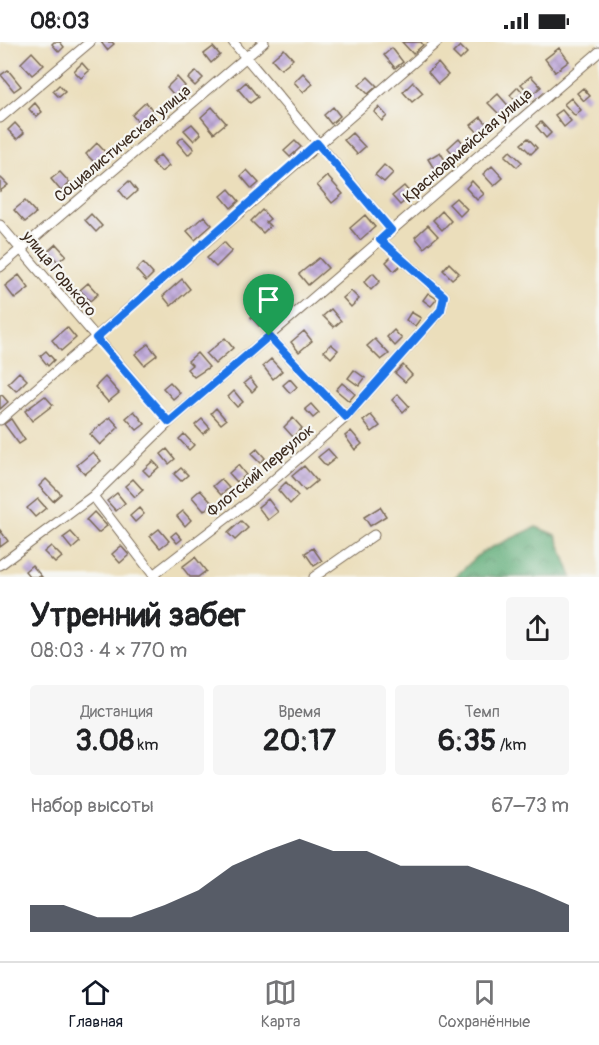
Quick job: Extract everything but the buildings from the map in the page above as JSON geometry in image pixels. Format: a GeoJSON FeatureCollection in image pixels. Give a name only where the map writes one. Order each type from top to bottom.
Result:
{"type":"FeatureCollection","features":[{"type":"Feature","properties":{"kind":"street"},"geometry":{"type":"LineString","coordinates":[[0,118],[90,42]]}},
{"type":"Feature","properties":{"kind":"street"},"geometry":{"type":"LineString","coordinates":[[233,42],[391,230]]}},
{"type":"Feature","properties":{"kind":"street","name":"Социалистическая улица"},"geometry":{"type":"LineString","coordinates":[[0,267],[264,42]]}},
{"type":"Feature","properties":{"kind":"street"},"geometry":{"type":"LineString","coordinates":[[0,420],[317,143],[437,42]]}},
{"type":"Feature","properties":{"kind":"street","name":"Красноармейская улица"},"geometry":{"type":"LineString","coordinates":[[0,565],[93,496],[169,422],[599,52]]}},
{"type":"Feature","properties":{"kind":"street","name":"улица Горького"},"geometry":{"type":"LineString","coordinates":[[0,225],[169,422]]}},
{"type":"Feature","properties":{"kind":"street","name":"Флотский переулок"},"geometry":{"type":"LineString","coordinates":[[154,576],[253,498],[346,417],[441,310],[444,296],[380,240]]}},
{"type":"Feature","properties":{"kind":"street"},"geometry":{"type":"LineString","coordinates":[[269,336],[346,417]]}},
{"type":"Feature","properties":{"kind":"street"},"geometry":{"type":"LineString","coordinates":[[93,496],[154,576]]}},
{"type":"Feature","properties":{"kind":"street"},"geometry":{"type":"LineString","coordinates":[[314,577],[374,535]]}},
{"type":"Feature","properties":{"kind":"green space"},"geometry":{"type":"Polygon","coordinates":[[[536,527],[556,535],[572,577],[455,577],[482,552],[536,527]]]}},
{"type":"Feature","properties":{"kind":"route"},"geometry":{"type":"LineString","coordinates":[[317,143],[391,230],[380,240],[444,296],[441,310],[346,417],[269,336],[169,422],[96,338],[317,143]]}}]}
